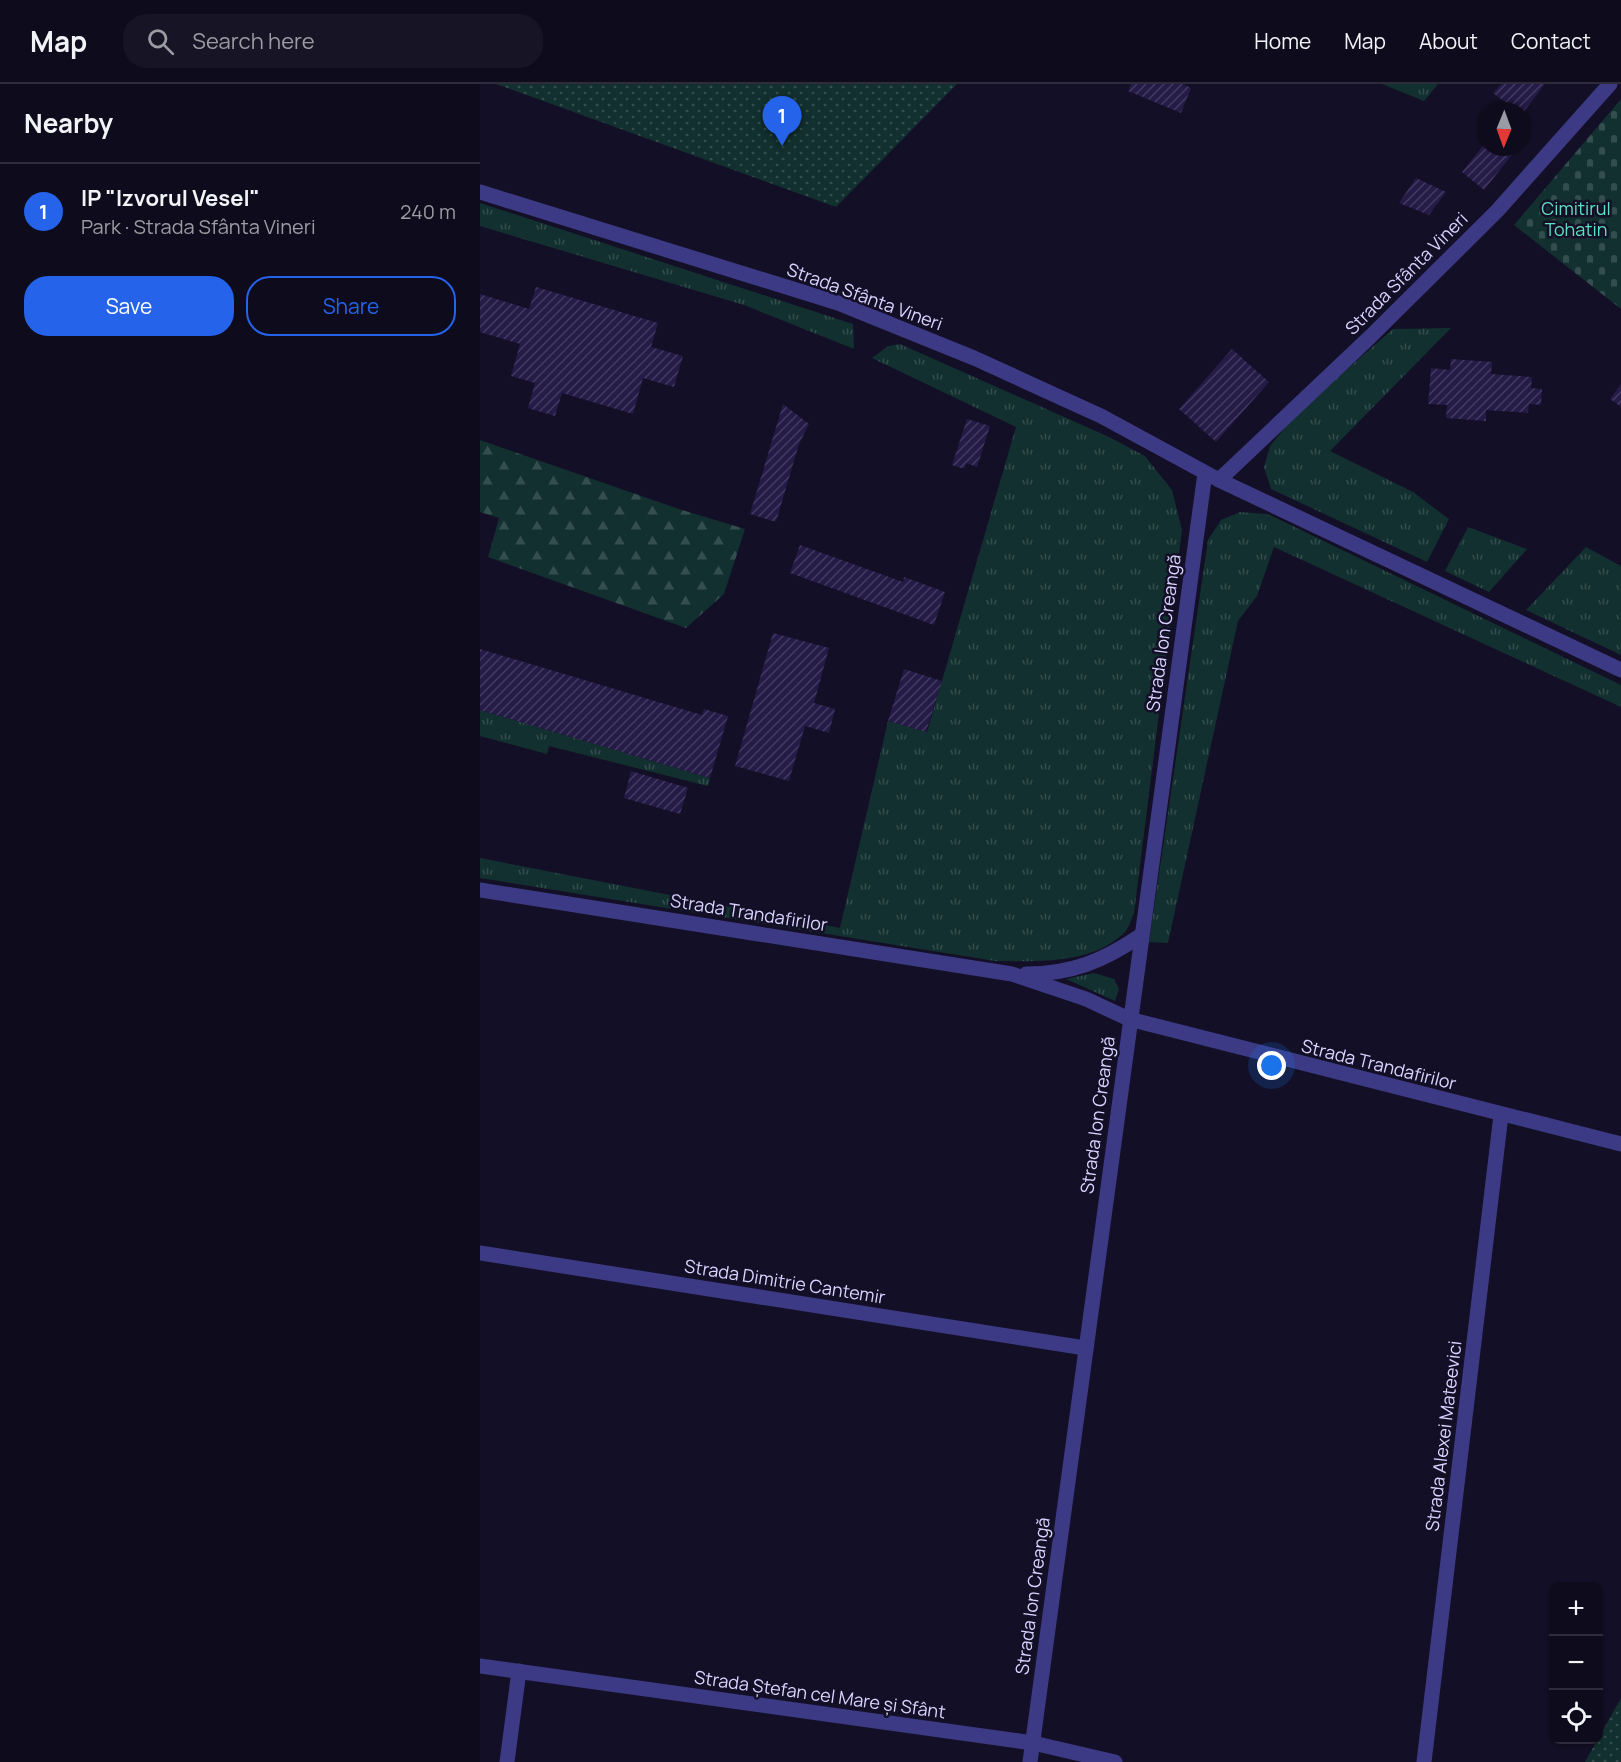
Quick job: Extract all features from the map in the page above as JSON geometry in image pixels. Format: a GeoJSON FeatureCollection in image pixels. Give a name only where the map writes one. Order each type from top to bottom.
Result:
{"type":"FeatureCollection","features":[{"type":"Feature","properties":{"kind":"street","name":"Strada Sfânta Vineri"},"geometry":{"type":"LineString","coordinates":[[1212,476],[1370,337],[1497,211],[1610,84]]}},
{"type":"Feature","properties":{"kind":"street","name":"Strada Sfânta Vineri"},"geometry":{"type":"LineString","coordinates":[[480,192],[880,318],[1101,416],[1212,476],[1621,670]]}},
{"type":"Feature","properties":{"kind":"street","name":"Strada Ion Creangă"},"geometry":{"type":"LineString","coordinates":[[1030,1762],[1140,936],[1212,476]]}},
{"type":"Feature","properties":{"kind":"street","name":"Strada Trandafirilor"},"geometry":{"type":"LineString","coordinates":[[480,890],[1012,974],[1042,982],[1129,1019],[1621,1144]]}},
{"type":"Feature","properties":{"kind":"street"},"geometry":{"type":"LineString","coordinates":[[1012,974],[1073,970],[1109,957],[1140,936]]}},
{"type":"Feature","properties":{"kind":"street","name":"Strada Alexei Mateevici"},"geometry":{"type":"LineString","coordinates":[[1424,1762],[1501,1115]]}},
{"type":"Feature","properties":{"kind":"street","name":"Strada Dimitrie Cantemir"},"geometry":{"type":"LineString","coordinates":[[480,1253],[1085,1348]]}},
{"type":"Feature","properties":{"kind":"street","name":"Strada Ștefan cel Mare și Sfânt"},"geometry":{"type":"LineString","coordinates":[[480,1666],[1033,1743],[1114,1762]]}},
{"type":"Feature","properties":{"kind":"street"},"geometry":{"type":"LineString","coordinates":[[507,1762],[519,1671]]}},
{"type":"Feature","properties":{"kind":"green space"},"geometry":{"type":"Polygon","coordinates":[[[496,84],[957,84],[836,207],[496,84]]]}},
{"type":"Feature","properties":{"kind":"green space"},"geometry":{"type":"Polygon","coordinates":[[[1382,84],[1438,84],[1424,101],[1382,84]]]}},
{"type":"Feature","properties":{"kind":"green space","name":"Cimitirul Tohatin"},"geometry":{"type":"Polygon","coordinates":[[[1621,99],[1621,309],[1514,225],[1621,99]]]}},
{"type":"Feature","properties":{"kind":"green space"},"geometry":{"type":"Polygon","coordinates":[[[480,203],[853,324],[854,349],[744,305],[480,226],[480,203]]]}},
{"type":"Feature","properties":{"kind":"green space"},"geometry":{"type":"Polygon","coordinates":[[[1451,328],[1330,451],[1413,492],[1449,519],[1427,562],[1271,489],[1264,467],[1270,446],[1297,413],[1393,329],[1451,328]]]}},
{"type":"Feature","properties":{"kind":"green space"},"geometry":{"type":"Polygon","coordinates":[[[900,344],[1109,437],[1145,456],[1172,490],[1182,530],[1134,913],[1125,932],[1109,944],[1079,956],[1045,961],[995,961],[480,878],[480,858],[840,928],[888,721],[927,732],[1016,427],[872,358],[888,346],[900,344]]]}},
{"type":"Feature","properties":{"kind":"green space"},"geometry":{"type":"Polygon","coordinates":[[[480,440],[679,509],[745,529],[724,594],[686,628],[488,557],[499,518],[480,512],[480,440]]]}},
{"type":"Feature","properties":{"kind":"green space"},"geometry":{"type":"Polygon","coordinates":[[[1240,512],[1268,514],[1621,685],[1621,707],[1274,547],[1257,596],[1238,621],[1168,943],[1149,942],[1208,540],[1221,520],[1240,512]]]}},
{"type":"Feature","properties":{"kind":"green space"},"geometry":{"type":"Polygon","coordinates":[[[1468,527],[1527,549],[1489,592],[1445,571],[1468,527]]]}},
{"type":"Feature","properties":{"kind":"green space"},"geometry":{"type":"Polygon","coordinates":[[[1586,547],[1621,566],[1621,655],[1526,610],[1586,547]]]}},
{"type":"Feature","properties":{"kind":"green space"},"geometry":{"type":"Polygon","coordinates":[[[480,710],[710,778],[708,786],[549,746],[547,754],[480,736],[480,710]]]}},
{"type":"Feature","properties":{"kind":"green space"},"geometry":{"type":"Polygon","coordinates":[[[1094,973],[1114,979],[1119,989],[1115,1001],[1066,979],[1094,973]]]}},
{"type":"Feature","properties":{"kind":"green space"},"geometry":{"type":"Polygon","coordinates":[[[1621,1698],[1621,1762],[1585,1762],[1595,1744],[1603,1744],[1603,1730],[1621,1698]]]}},
{"type":"Feature","properties":{"kind":"building"},"geometry":{"type":"Polygon","coordinates":[[[1131,84],[1182,84],[1191,88],[1181,113],[1128,91],[1131,84]]]}},
{"type":"Feature","properties":{"kind":"building"},"geometry":{"type":"Polygon","coordinates":[[[1501,84],[1545,84],[1531,102],[1504,102],[1493,93],[1501,84]]]}},
{"type":"Feature","properties":{"kind":"building"},"geometry":{"type":"Polygon","coordinates":[[[1477,153],[1477,156],[1511,156],[1484,190],[1462,172],[1477,153]]]}},
{"type":"Feature","properties":{"kind":"building"},"geometry":{"type":"Polygon","coordinates":[[[1416,178],[1446,192],[1429,215],[1399,203],[1416,178]]]}},
{"type":"Feature","properties":{"kind":"building"},"geometry":{"type":"Polygon","coordinates":[[[536,287],[658,323],[651,347],[683,356],[674,387],[643,378],[633,414],[562,393],[555,416],[528,408],[535,383],[511,376],[520,344],[480,332],[480,294],[529,309],[536,287]]]}},
{"type":"Feature","properties":{"kind":"building"},"geometry":{"type":"Polygon","coordinates":[[[1232,349],[1269,382],[1216,442],[1179,409],[1232,349]]]}},
{"type":"Feature","properties":{"kind":"building"},"geometry":{"type":"Polygon","coordinates":[[[1451,359],[1492,362],[1491,374],[1532,377],[1531,388],[1542,389],[1541,405],[1529,404],[1528,413],[1486,410],[1486,421],[1446,418],[1447,405],[1428,404],[1431,368],[1450,370],[1451,359]]]}},
{"type":"Feature","properties":{"kind":"building"},"geometry":{"type":"Polygon","coordinates":[[[1621,384],[1621,407],[1610,399],[1621,384]]]}},
{"type":"Feature","properties":{"kind":"building"},"geometry":{"type":"Polygon","coordinates":[[[783,404],[809,424],[799,444],[776,522],[750,514],[783,404]]]}},
{"type":"Feature","properties":{"kind":"building"},"geometry":{"type":"Polygon","coordinates":[[[967,419],[990,426],[977,467],[966,463],[964,469],[952,465],[967,419]]]}},
{"type":"Feature","properties":{"kind":"building"},"geometry":{"type":"Polygon","coordinates":[[[800,545],[903,582],[904,577],[945,592],[934,625],[790,573],[800,545]]]}},
{"type":"Feature","properties":{"kind":"building"},"geometry":{"type":"Polygon","coordinates":[[[773,633],[829,648],[814,703],[835,709],[829,733],[805,726],[789,781],[735,766],[773,633]]]}},
{"type":"Feature","properties":{"kind":"building"},"geometry":{"type":"Polygon","coordinates":[[[480,649],[702,715],[704,709],[728,716],[710,778],[480,710],[480,649]]]}},
{"type":"Feature","properties":{"kind":"building"},"geometry":{"type":"Polygon","coordinates":[[[904,669],[942,681],[926,732],[888,721],[904,669]]]}},
{"type":"Feature","properties":{"kind":"building"},"geometry":{"type":"Polygon","coordinates":[[[631,771],[688,788],[680,814],[624,798],[631,771]]]}},
{"type":"Feature","properties":{"kind":"place","name":"IP \"Izvorul Vesel\""},"geometry":{"type":"Point","coordinates":[782,146]}}]}
